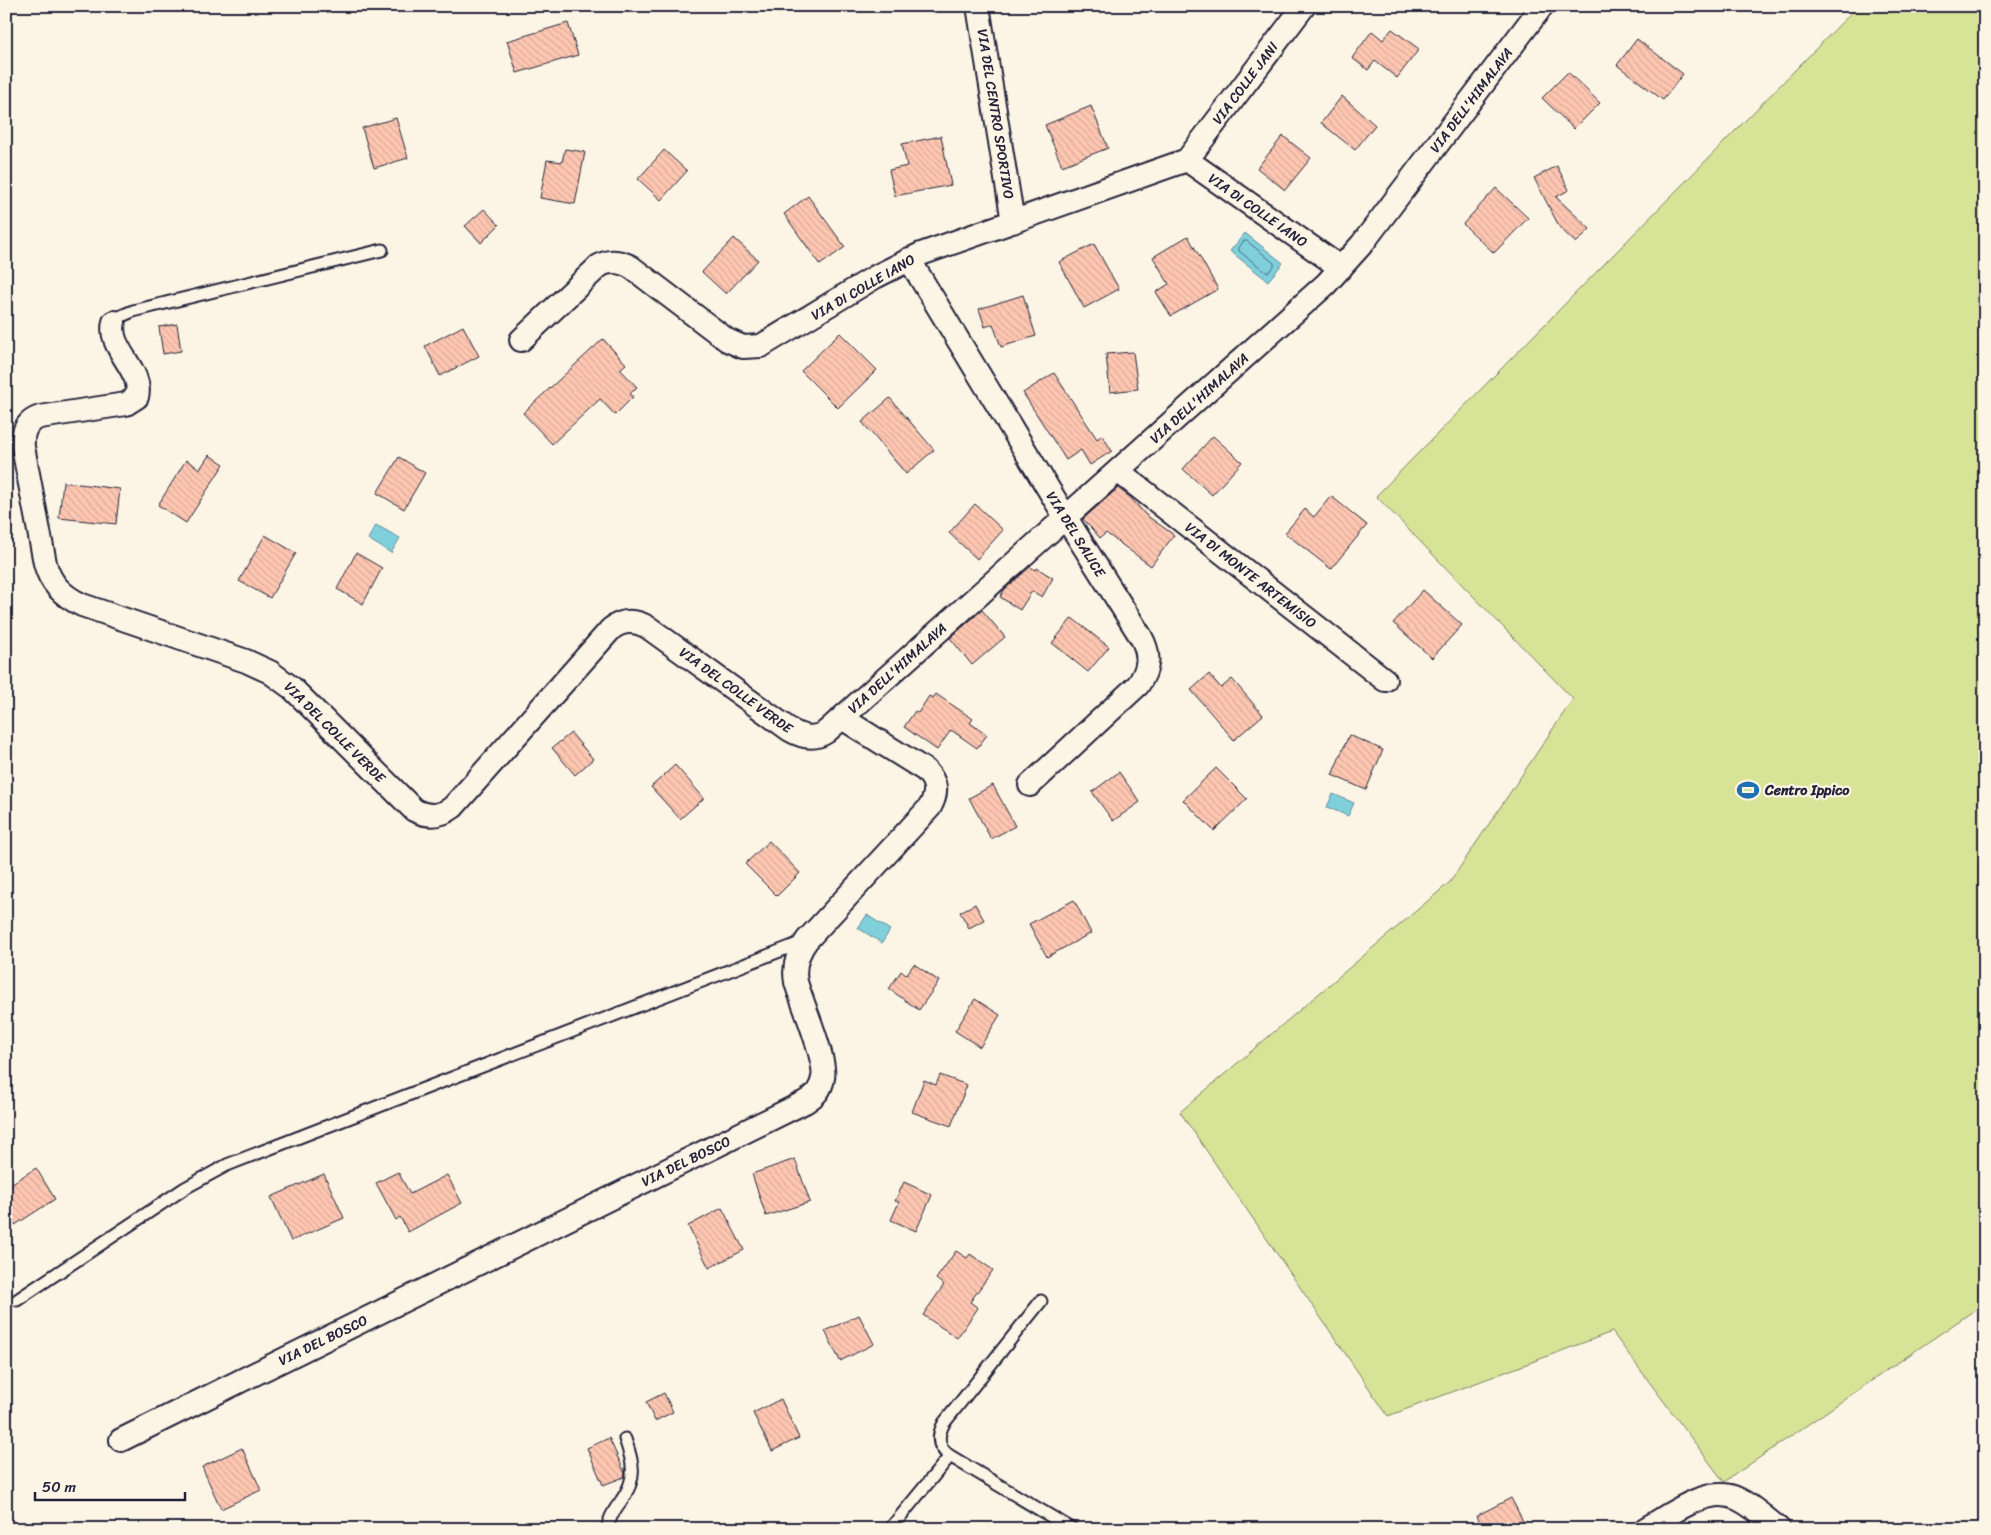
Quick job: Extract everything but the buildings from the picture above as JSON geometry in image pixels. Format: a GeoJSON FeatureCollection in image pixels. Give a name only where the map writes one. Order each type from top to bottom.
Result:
{"type":"FeatureCollection","features":[{"type":"Feature","properties":{"kind":"street","name":"VIA DEL CENTRO SPORTIVO"},"geometry":{"type":"LineString","coordinates":[[978,6],[1013,222]]}},
{"type":"Feature","properties":{"kind":"street","name":"VIA COLLE JANI"},"geometry":{"type":"LineString","coordinates":[[1187,160],[1304,6]]}},
{"type":"Feature","properties":{"kind":"street","name":"VIA DELL'HIMALAYA"},"geometry":{"type":"LineString","coordinates":[[806,736],[822,734],[842,718],[1299,309],[1341,268],[1362,244],[1542,6]]}},
{"type":"Feature","properties":{"kind":"street","name":"VIA DI COLLE IANO"},"geometry":{"type":"LineString","coordinates":[[521,340],[595,269],[607,262],[618,262],[631,267],[738,346],[751,348],[767,344],[865,282],[934,248],[1187,160],[1341,268]]}},
{"type":"Feature","properties":{"kind":"street","name":"VIA DEL SALICE"},"geometry":{"type":"LineString","coordinates":[[909,259],[1066,518],[1141,637],[1147,650],[1148,665],[1138,685],[1030,785]]}},
{"type":"Feature","properties":{"kind":"street","name":"VIA DEL COLLE VERDE"},"geometry":{"type":"LineString","coordinates":[[114,322],[114,336],[138,384],[137,397],[126,404],[40,417],[29,422],[24,430],[23,447],[45,563],[52,580],[63,594],[82,605],[246,660],[278,677],[299,694],[414,810],[435,816],[446,813],[453,807],[612,630],[626,621],[640,623],[648,628],[784,726],[795,733],[806,736]]}},
{"type":"Feature","properties":{"kind":"street","name":"VIA DI MONTE ARTEMISIO"},"geometry":{"type":"LineString","coordinates":[[1118,471],[1384,680]]}},
{"type":"Feature","properties":{"kind":"street","name":"VIA DEL BOSCO"},"geometry":{"type":"LineString","coordinates":[[121,1440],[816,1095],[822,1084],[824,1071],[795,976],[798,956],[807,940],[930,807],[936,790],[933,779],[925,770],[842,718]]}},
{"type":"Feature","properties":{"kind":"street"},"geometry":{"type":"LineString","coordinates":[[1645,1529],[1698,1499],[1719,1494],[1736,1498],[1779,1529]]}},
{"type":"Feature","properties":{"kind":"lane"},"geometry":{"type":"LineString","coordinates":[[114,322],[119,317],[133,311],[382,250]]}},
{"type":"Feature","properties":{"kind":"lane"},"geometry":{"type":"LineString","coordinates":[[17,1300],[185,1188],[227,1165],[807,940]]}},
{"type":"Feature","properties":{"kind":"lane"},"geometry":{"type":"LineString","coordinates":[[1041,1301],[941,1429],[939,1442],[945,1453],[1072,1529]]}},
{"type":"Feature","properties":{"kind":"lane"},"geometry":{"type":"LineString","coordinates":[[607,1529],[610,1516],[626,1494],[632,1477],[632,1458],[625,1439]]}},
{"type":"Feature","properties":{"kind":"lane"},"geometry":{"type":"LineString","coordinates":[[890,1529],[950,1456]]}},
{"type":"Feature","properties":{"kind":"green space","name":"Centro Ippico"},"geometry":{"type":"Polygon","coordinates":[[[1858,6],[1985,6],[1985,1303],[1724,1482],[1612,1332],[1388,1416],[1180,1112],[1450,882],[1573,699],[1376,496],[1858,6]]]}},
{"type":"Feature","properties":{"kind":"water"},"geometry":{"type":"Polygon","coordinates":[[[1245,233],[1283,263],[1268,281],[1230,251],[1245,233]]]}},
{"type":"Feature","properties":{"kind":"water"},"geometry":{"type":"Polygon","coordinates":[[[376,525],[400,538],[391,553],[368,539],[376,525]]]}},
{"type":"Feature","properties":{"kind":"water"},"geometry":{"type":"Polygon","coordinates":[[[1333,794],[1354,803],[1348,816],[1327,807],[1333,794]]]}},
{"type":"Feature","properties":{"kind":"water"},"geometry":{"type":"Polygon","coordinates":[[[867,915],[890,930],[882,943],[858,928],[867,915]]]}},
{"type":"Feature","properties":{"kind":"place","name":"Centro Ippico"},"geometry":{"type":"Point","coordinates":[1748,790]}}]}
